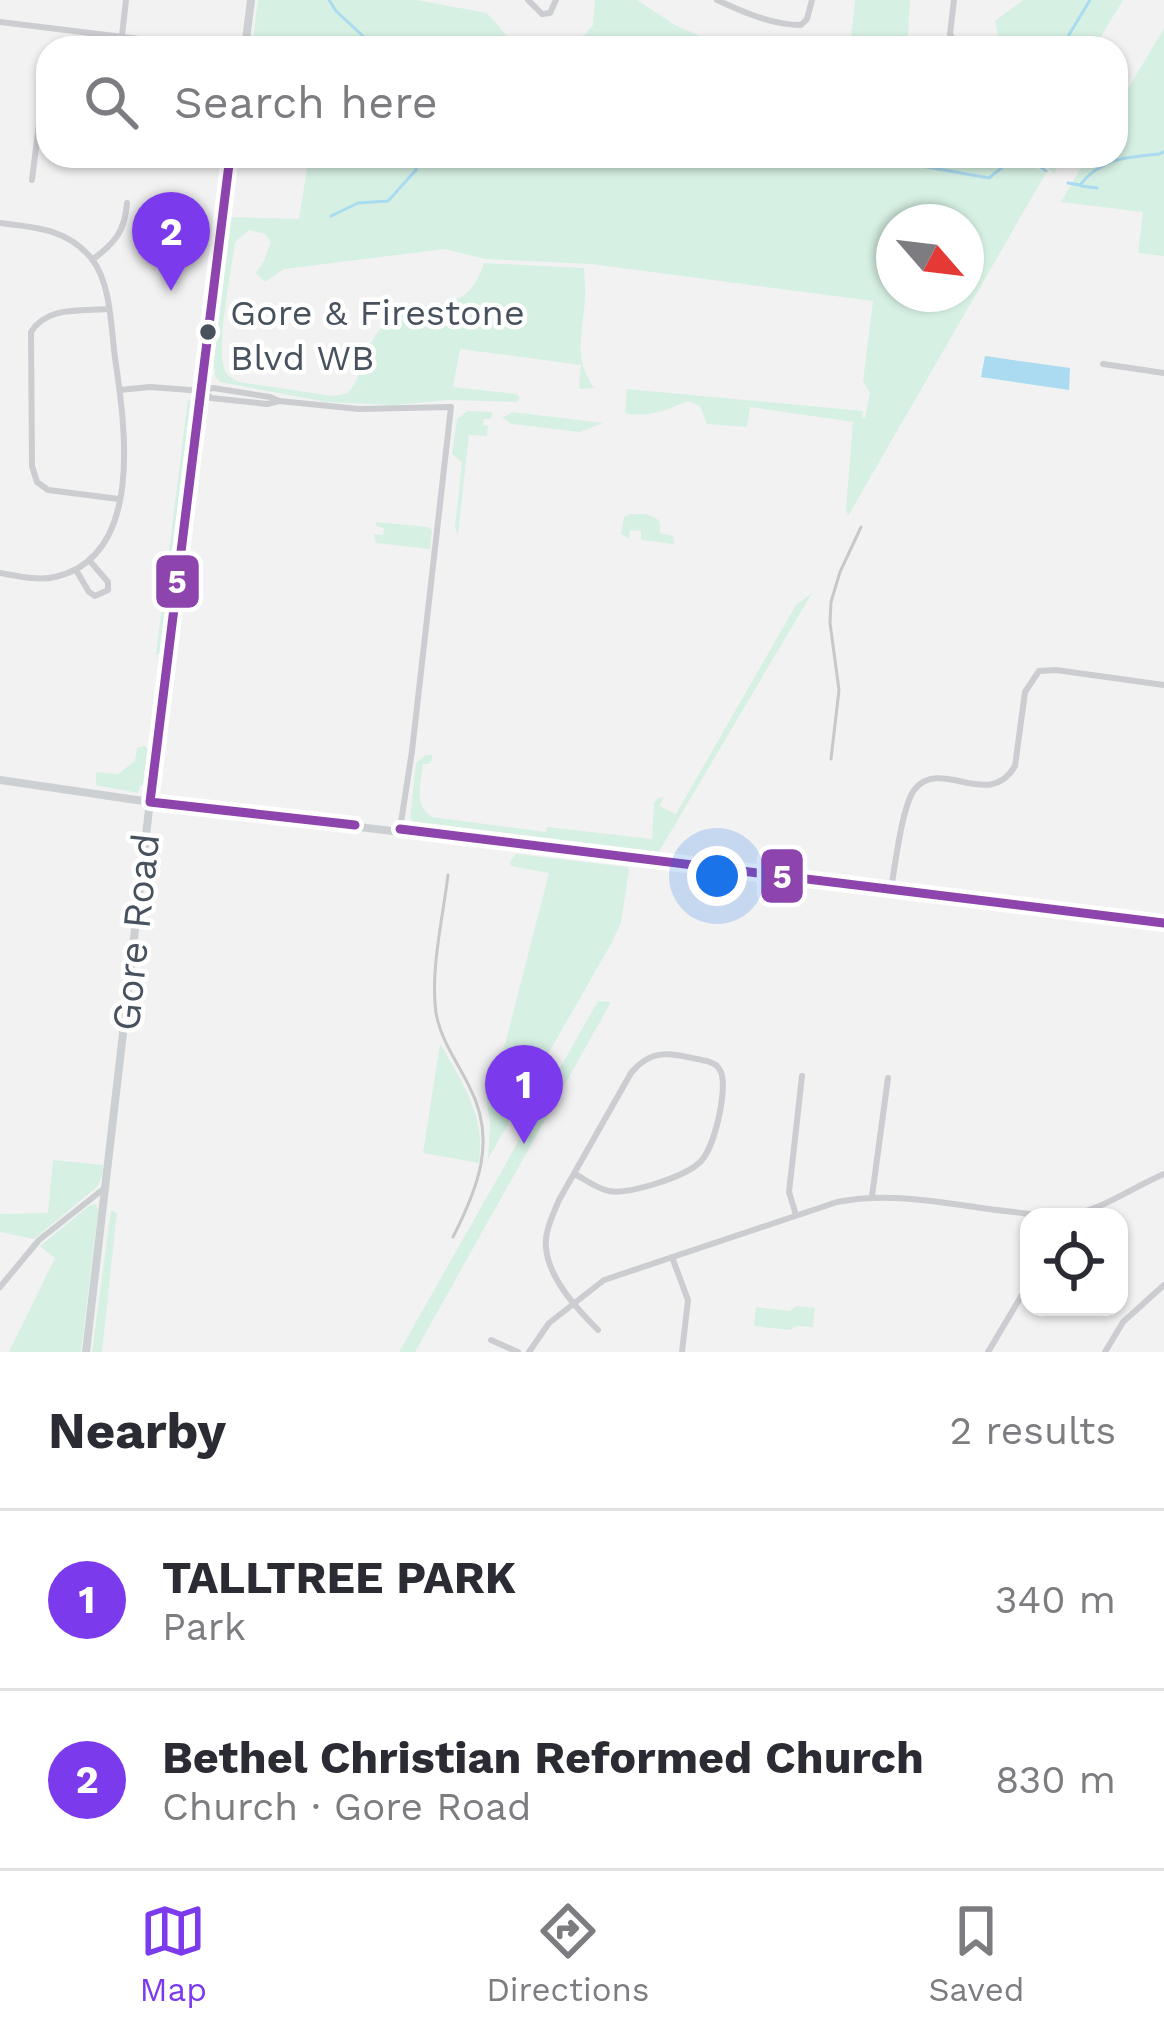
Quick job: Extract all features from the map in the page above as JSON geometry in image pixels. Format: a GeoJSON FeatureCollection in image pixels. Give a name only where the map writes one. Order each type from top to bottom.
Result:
{"type":"FeatureCollection","features":[{"type":"Feature","properties":{"kind":"main road"},"geometry":{"type":"LineString","coordinates":[[246,36],[251,0]]}},
{"type":"Feature","properties":{"kind":"main road","name":"Gore Road"},"geometry":{"type":"LineString","coordinates":[[86,1352],[229,168]]}},
{"type":"Feature","properties":{"kind":"main road"},"geometry":{"type":"LineString","coordinates":[[0,780],[150,802],[1164,922]]}},
{"type":"Feature","properties":{"kind":"street"},"geometry":{"type":"LineString","coordinates":[[0,22],[122,36],[126,0]]}},
{"type":"Feature","properties":{"kind":"street"},"geometry":{"type":"LineString","coordinates":[[528,0],[542,14],[550,14],[556,0]]}},
{"type":"Feature","properties":{"kind":"street"},"geometry":{"type":"LineString","coordinates":[[717,0],[789,25],[801,25],[808,19],[812,0]]}},
{"type":"Feature","properties":{"kind":"street"},"geometry":{"type":"LineString","coordinates":[[951,36],[954,0]]}},
{"type":"Feature","properties":{"kind":"street"},"geometry":{"type":"LineString","coordinates":[[32,181],[36,148]]}},
{"type":"Feature","properties":{"kind":"street"},"geometry":{"type":"LineString","coordinates":[[92,260],[123,229],[127,202]]}},
{"type":"Feature","properties":{"kind":"street"},"geometry":{"type":"LineString","coordinates":[[0,223],[62,235],[92,260],[108,308],[124,444],[119,499],[110,535],[99,552],[76,570],[51,578],[0,573]]}},
{"type":"Feature","properties":{"kind":"street"},"geometry":{"type":"LineString","coordinates":[[108,308],[56,313],[38,320],[31,332],[32,466],[37,482],[48,490],[119,499]]}},
{"type":"Feature","properties":{"kind":"street"},"geometry":{"type":"LineString","coordinates":[[1103,364],[1164,373]]}},
{"type":"Feature","properties":{"kind":"street"},"geometry":{"type":"LineString","coordinates":[[120,390],[203,391],[211,398],[359,409],[451,407],[400,830]]}},
{"type":"Feature","properties":{"kind":"street"},"geometry":{"type":"LineString","coordinates":[[76,570],[88,592],[95,596],[108,590],[108,582],[89,560]]}},
{"type":"Feature","properties":{"kind":"street"},"geometry":{"type":"LineString","coordinates":[[891,889],[908,801],[916,787],[931,778],[994,786],[1009,777],[1015,766],[1025,692],[1039,670],[1164,686]]}},
{"type":"Feature","properties":{"kind":"street"},"geometry":{"type":"LineString","coordinates":[[575,1174],[604,1191],[626,1192],[699,1163],[711,1147],[717,1122],[720,1070],[714,1063],[659,1053],[643,1059],[559,1200],[545,1247],[553,1271],[598,1330]]}},
{"type":"Feature","properties":{"kind":"street"},"geometry":{"type":"LineString","coordinates":[[796,1215],[790,1192],[802,1076]]}},
{"type":"Feature","properties":{"kind":"street"},"geometry":{"type":"LineString","coordinates":[[872,1196],[888,1078]]}},
{"type":"Feature","properties":{"kind":"street"},"geometry":{"type":"LineString","coordinates":[[1098,1208],[1164,1174]]}},
{"type":"Feature","properties":{"kind":"street"},"geometry":{"type":"LineString","coordinates":[[0,1287],[39,1240],[107,1186]]}},
{"type":"Feature","properties":{"kind":"street"},"geometry":{"type":"LineString","coordinates":[[529,1352],[549,1323],[604,1280],[837,1202],[902,1197],[1020,1212]]}},
{"type":"Feature","properties":{"kind":"street"},"geometry":{"type":"LineString","coordinates":[[672,1257],[688,1300],[682,1352]]}},
{"type":"Feature","properties":{"kind":"street"},"geometry":{"type":"LineString","coordinates":[[1105,1352],[1123,1322],[1164,1285]]}},
{"type":"Feature","properties":{"kind":"street"},"geometry":{"type":"LineString","coordinates":[[988,1352],[1020,1298]]}},
{"type":"Feature","properties":{"kind":"street"},"geometry":{"type":"LineString","coordinates":[[491,1340],[518,1352]]}},
{"type":"Feature","properties":{"kind":"green space"},"geometry":{"type":"Polygon","coordinates":[[[258,0],[416,0],[487,13],[507,36],[254,36],[258,0]]]}},
{"type":"Feature","properties":{"kind":"green space"},"geometry":{"type":"Polygon","coordinates":[[[595,0],[637,0],[700,36],[583,36],[593,25],[595,0]]]}},
{"type":"Feature","properties":{"kind":"green space"},"geometry":{"type":"Polygon","coordinates":[[[855,0],[910,0],[908,36],[851,36],[855,0]]]}},
{"type":"Feature","properties":{"kind":"green space"},"geometry":{"type":"Polygon","coordinates":[[[1023,0],[1123,0],[1101,36],[998,36],[995,21],[1023,0]]]}},
{"type":"Feature","properties":{"kind":"green space"},"geometry":{"type":"Polygon","coordinates":[[[1164,28],[1164,256],[1138,253],[1143,212],[1061,202],[1081,168],[1128,168],[1128,89],[1164,28]]]}},
{"type":"Feature","properties":{"kind":"green space"},"geometry":{"type":"Polygon","coordinates":[[[307,168],[1035,168],[1046,173],[984,280],[984,204],[876,204],[876,312],[966,312],[848,516],[853,422],[750,407],[747,427],[707,424],[700,406],[688,401],[650,414],[625,413],[627,389],[863,411],[865,418],[870,393],[863,381],[873,301],[591,264],[485,259],[445,249],[284,269],[265,282],[256,273],[271,242],[265,234],[249,230],[235,242],[223,328],[222,360],[229,376],[239,382],[333,396],[348,393],[382,328],[407,310],[467,293],[484,263],[584,268],[581,350],[594,388],[579,389],[581,365],[460,349],[453,387],[520,398],[516,402],[450,400],[394,405],[326,402],[220,382],[214,362],[229,217],[299,219],[307,168]]]}},
{"type":"Feature","properties":{"kind":"green space"},"geometry":{"type":"Polygon","coordinates":[[[188,399],[194,405],[162,653],[156,655],[188,399]]]}},
{"type":"Feature","properties":{"kind":"green space"},"geometry":{"type":"Polygon","coordinates":[[[468,411],[493,415],[484,419],[487,436],[469,435],[458,535],[462,462],[452,454],[457,419],[468,411]]]}},
{"type":"Feature","properties":{"kind":"green space"},"geometry":{"type":"Polygon","coordinates":[[[512,412],[603,423],[580,432],[512,424],[502,418],[512,412]]]}},
{"type":"Feature","properties":{"kind":"green space"},"geometry":{"type":"Polygon","coordinates":[[[624,517],[657,519],[660,533],[673,536],[674,544],[641,540],[641,531],[630,530],[629,539],[621,534],[624,517]]]}},
{"type":"Feature","properties":{"kind":"green space"},"geometry":{"type":"Polygon","coordinates":[[[376,522],[428,527],[432,530],[430,549],[376,543],[374,534],[383,535],[384,528],[376,522]]]}},
{"type":"Feature","properties":{"kind":"green space"},"geometry":{"type":"Polygon","coordinates":[[[812,593],[657,855],[427,828],[410,818],[416,763],[432,755],[429,764],[423,764],[420,793],[422,806],[432,817],[652,839],[654,803],[664,797],[659,806],[676,814],[796,605],[812,593]]]}},
{"type":"Feature","properties":{"kind":"green space"},"geometry":{"type":"Polygon","coordinates":[[[137,748],[150,749],[146,784],[138,793],[96,785],[96,772],[118,774],[135,761],[137,748]]]}},
{"type":"Feature","properties":{"kind":"green space"},"geometry":{"type":"Polygon","coordinates":[[[516,854],[629,870],[621,923],[611,944],[488,1159],[490,1123],[484,1083],[495,1083],[549,873],[511,866],[516,854]]]}},
{"type":"Feature","properties":{"kind":"green space"},"geometry":{"type":"Polygon","coordinates":[[[598,1001],[611,1002],[415,1352],[399,1352],[598,1001]]]}},
{"type":"Feature","properties":{"kind":"green space"},"geometry":{"type":"Polygon","coordinates":[[[440,1044],[476,1116],[479,1163],[423,1153],[440,1044]]]}},
{"type":"Feature","properties":{"kind":"green space"},"geometry":{"type":"Polygon","coordinates":[[[53,1160],[103,1165],[97,1187],[34,1239],[0,1232],[0,1214],[48,1213],[53,1160]]]}},
{"type":"Feature","properties":{"kind":"green space"},"geometry":{"type":"Polygon","coordinates":[[[96,1204],[81,1352],[9,1352],[55,1258],[40,1246],[96,1204]]]}},
{"type":"Feature","properties":{"kind":"green space"},"geometry":{"type":"Polygon","coordinates":[[[111,1210],[117,1213],[102,1352],[92,1352],[111,1210]]]}},
{"type":"Feature","properties":{"kind":"green space"},"geometry":{"type":"Polygon","coordinates":[[[796,1306],[815,1308],[813,1327],[754,1326],[756,1307],[790,1311],[796,1306]]]}},
{"type":"Feature","properties":{"kind":"water"},"geometry":{"type":"Polygon","coordinates":[[[985,356],[1070,368],[1069,390],[981,377],[985,356]]]}},
{"type":"Feature","properties":{"kind":"waterway"},"geometry":{"type":"LineString","coordinates":[[329,0],[363,36]]}},
{"type":"Feature","properties":{"kind":"waterway"},"geometry":{"type":"LineString","coordinates":[[1068,36],[1090,0]]}},
{"type":"Feature","properties":{"kind":"waterway"},"geometry":{"type":"LineString","coordinates":[[1128,158],[1164,152]]}},
{"type":"Feature","properties":{"kind":"waterway"},"geometry":{"type":"LineString","coordinates":[[331,216],[358,203],[388,201],[416,168]]}},
{"type":"Feature","properties":{"kind":"waterway"},"geometry":{"type":"LineString","coordinates":[[932,168],[989,178],[1001,168]]}},
{"type":"Feature","properties":{"kind":"waterway"},"geometry":{"type":"LineString","coordinates":[[1042,168],[1046,171]]}},
{"type":"Feature","properties":{"kind":"waterway"},"geometry":{"type":"LineString","coordinates":[[1068,183],[1080,185],[1099,168]]}},
{"type":"Feature","properties":{"kind":"waterway"},"geometry":{"type":"LineString","coordinates":[[1081,186],[1097,188]]}},
{"type":"Feature","properties":{"kind":"railway"},"geometry":{"type":"LineString","coordinates":[[831,759],[839,690],[831,602],[861,527]]}},
{"type":"Feature","properties":{"kind":"railway"},"geometry":{"type":"LineString","coordinates":[[448,875],[436,962],[436,1013],[478,1107],[483,1145],[476,1182],[453,1237]]}},
{"type":"Feature","properties":{"kind":"transit line","name":"5"},"geometry":{"type":"LineString","coordinates":[[229,168],[150,802],[355,825]]}},
{"type":"Feature","properties":{"kind":"transit line","name":"5"},"geometry":{"type":"LineString","coordinates":[[400,829],[1164,923]]}},
{"type":"Feature","properties":{"kind":"place","name":"Bethel Christian Reformed Church"},"geometry":{"type":"Point","coordinates":[171,291]}},
{"type":"Feature","properties":{"kind":"place","name":"Gore & Firestone Blvd WB"},"geometry":{"type":"Point","coordinates":[208,332]}},
{"type":"Feature","properties":{"kind":"place","name":"TALLTREE PARK"},"geometry":{"type":"Point","coordinates":[524,1144]}}]}
